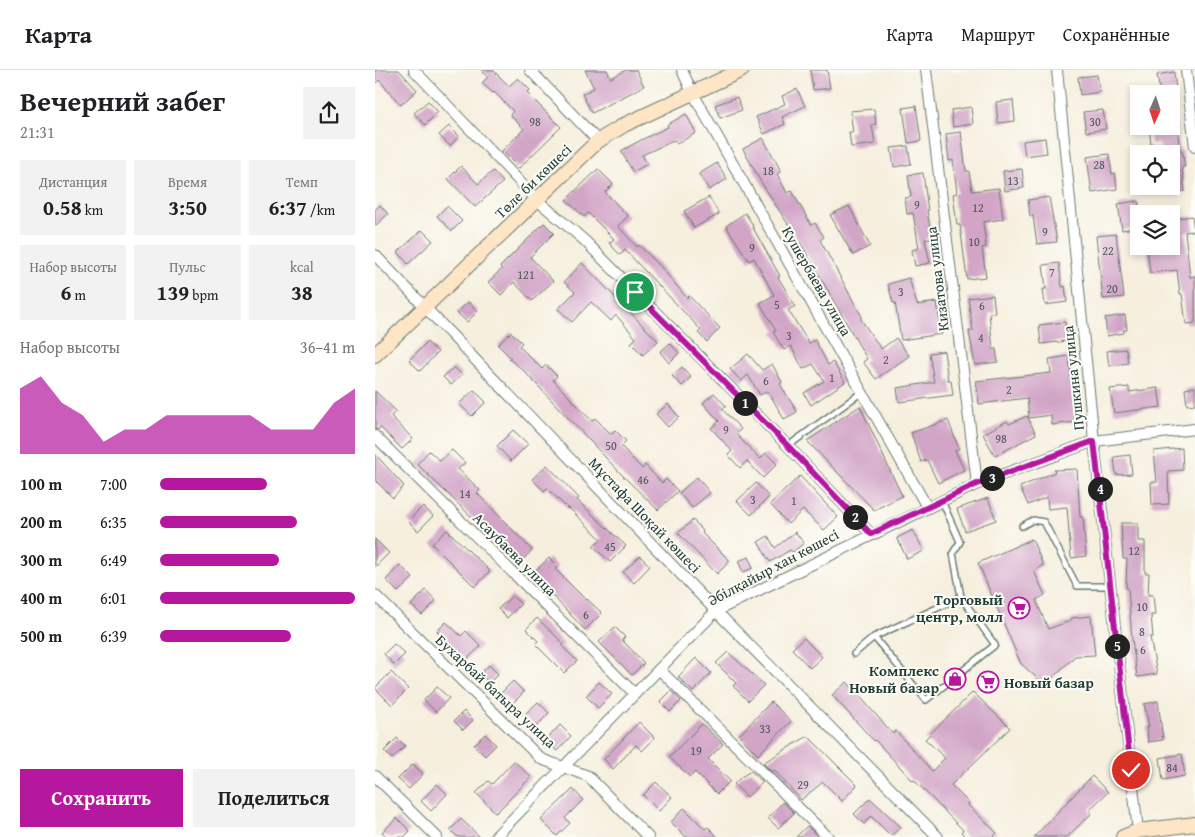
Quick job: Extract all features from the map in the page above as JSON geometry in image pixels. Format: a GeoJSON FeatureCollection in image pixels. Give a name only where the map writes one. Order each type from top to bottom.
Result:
{"type":"FeatureCollection","features":[{"type":"Feature","properties":{"kind":"street"},"geometry":{"type":"LineString","coordinates":[[414,70],[537,200],[584,240],[788,446],[871,534]]}},
{"type":"Feature","properties":{"kind":"street"},"geometry":{"type":"LineString","coordinates":[[530,70],[598,142]]}},
{"type":"Feature","properties":{"kind":"street","name":"Кушербаева улица"},"geometry":{"type":"LineString","coordinates":[[682,70],[927,507]]}},
{"type":"Feature","properties":{"kind":"street","name":"Төле би көшесі"},"geometry":{"type":"LineString","coordinates":[[375,355],[598,142],[624,125],[743,70]]}},
{"type":"Feature","properties":{"kind":"street","name":"Кизатова улица"},"geometry":{"type":"LineString","coordinates":[[926,70],[977,484]]}},
{"type":"Feature","properties":{"kind":"street","name":"Пушкина улица"},"geometry":{"type":"LineString","coordinates":[[1057,70],[1094,441],[1138,831]]}},
{"type":"Feature","properties":{"kind":"street"},"geometry":{"type":"LineString","coordinates":[[1186,70],[1195,147]]}},
{"type":"Feature","properties":{"kind":"street","name":"Мұстафа Шоқай көшесі"},"geometry":{"type":"LineString","coordinates":[[375,256],[938,837]]}},
{"type":"Feature","properties":{"kind":"street","name":"Әбілқайыр хан көшесі"},"geometry":{"type":"LineString","coordinates":[[495,837],[716,610],[977,484],[1094,441],[1195,429]]}},
{"type":"Feature","properties":{"kind":"street","name":"Асаубаева улица"},"geometry":{"type":"LineString","coordinates":[[375,436],[635,694]]}},
{"type":"Feature","properties":{"kind":"street","name":"Бухарбай батыра улица"},"geometry":{"type":"LineString","coordinates":[[375,595],[541,759],[588,776],[648,837]]}},
{"type":"Feature","properties":{"kind":"street"},"geometry":{"type":"LineString","coordinates":[[659,669],[828,837]]}},
{"type":"Feature","properties":{"kind":"street"},"geometry":{"type":"LineString","coordinates":[[375,776],[437,837]]}},
{"type":"Feature","properties":{"kind":"street"},"geometry":{"type":"LineString","coordinates":[[1123,837],[1138,831],[1195,824]]}},
{"type":"Feature","properties":{"kind":"lane"},"geometry":{"type":"LineString","coordinates":[[788,446],[862,392]]}},
{"type":"Feature","properties":{"kind":"lane"},"geometry":{"type":"LineString","coordinates":[[874,636],[926,700],[995,645],[961,597],[953,553],[960,542],[941,500]]}},
{"type":"Feature","properties":{"kind":"lane"},"geometry":{"type":"LineString","coordinates":[[1022,526],[1033,520],[1044,522],[1077,586],[1111,586]]}},
{"type":"Feature","properties":{"kind":"lane"},"geometry":{"type":"LineString","coordinates":[[854,654],[874,636],[961,597]]}},
{"type":"Feature","properties":{"kind":"building"},"geometry":{"type":"Polygon","coordinates":[[[375,70],[399,70],[417,90],[401,105],[379,80],[375,84],[375,70]]]}},
{"type":"Feature","properties":{"kind":"building"},"geometry":{"type":"Polygon","coordinates":[[[481,70],[493,70],[509,86],[518,78],[530,90],[527,93],[561,127],[519,168],[502,151],[524,129],[510,115],[513,111],[482,83],[488,77],[481,70]]]}},
{"type":"Feature","properties":{"kind":"building"},"geometry":{"type":"Polygon","coordinates":[[[585,70],[607,70],[611,78],[626,70],[636,70],[644,86],[592,113],[582,94],[594,88],[585,70]]]}},
{"type":"Feature","properties":{"kind":"building"},"geometry":{"type":"Polygon","coordinates":[[[810,70],[827,70],[830,88],[813,90],[810,70]]]}},
{"type":"Feature","properties":{"kind":"building"},"geometry":{"type":"Polygon","coordinates":[[[1174,72],[1175,85],[1159,85],[1157,75],[1174,72]]]}},
{"type":"Feature","properties":{"kind":"building"},"geometry":{"type":"Polygon","coordinates":[[[1097,75],[1100,92],[1080,95],[1078,77],[1097,75]]]}},
{"type":"Feature","properties":{"kind":"building"},"geometry":{"type":"Polygon","coordinates":[[[797,89],[805,106],[782,117],[785,124],[764,134],[756,117],[785,104],[782,96],[797,89]]]}},
{"type":"Feature","properties":{"kind":"building"},"geometry":{"type":"Polygon","coordinates":[[[737,97],[742,110],[720,118],[715,105],[737,97]]]}},
{"type":"Feature","properties":{"kind":"building"},"geometry":{"type":"Polygon","coordinates":[[[1013,100],[1015,121],[998,123],[996,102],[1013,100]]]}},
{"type":"Feature","properties":{"kind":"building"},"geometry":{"type":"Polygon","coordinates":[[[428,101],[438,112],[425,125],[414,113],[428,101]]]}},
{"type":"Feature","properties":{"kind":"building"},"geometry":{"type":"Polygon","coordinates":[[[916,106],[921,141],[908,143],[903,108],[916,106]]]}},
{"type":"Feature","properties":{"kind":"building"},"geometry":{"type":"Polygon","coordinates":[[[971,107],[973,124],[953,127],[951,110],[971,107]]]}},
{"type":"Feature","properties":{"kind":"building"},"geometry":{"type":"Polygon","coordinates":[[[874,109],[876,124],[872,125],[875,144],[851,147],[849,132],[853,132],[850,111],[874,109]]]}},
{"type":"Feature","properties":{"kind":"building"},"geometry":{"type":"Polygon","coordinates":[[[1103,110],[1106,129],[1086,132],[1083,112],[1103,110]]]}},
{"type":"Feature","properties":{"kind":"building"},"geometry":{"type":"Polygon","coordinates":[[[686,114],[696,133],[677,144],[675,140],[642,155],[647,164],[633,172],[621,151],[668,127],[667,125],[686,114]]]}},
{"type":"Feature","properties":{"kind":"building"},"geometry":{"type":"Polygon","coordinates":[[[449,126],[459,136],[450,146],[439,135],[449,126]]]}},
{"type":"Feature","properties":{"kind":"building"},"geometry":{"type":"Polygon","coordinates":[[[961,132],[966,171],[969,171],[972,191],[999,188],[1003,219],[983,222],[986,247],[982,248],[986,277],[967,279],[960,225],[957,225],[953,194],[957,193],[953,160],[949,161],[946,134],[961,132]]]}},
{"type":"Feature","properties":{"kind":"building"},"geometry":{"type":"Polygon","coordinates":[[[1150,135],[1178,135],[1179,145],[1151,144],[1150,135]]]}},
{"type":"Feature","properties":{"kind":"building"},"geometry":{"type":"Polygon","coordinates":[[[763,138],[781,171],[777,174],[787,193],[792,191],[811,225],[815,223],[824,237],[820,240],[862,317],[860,318],[881,349],[896,338],[909,356],[876,379],[863,362],[867,359],[804,249],[761,182],[743,149],[763,138]]]}},
{"type":"Feature","properties":{"kind":"building"},"geometry":{"type":"Polygon","coordinates":[[[1045,138],[1047,153],[1025,156],[1023,141],[1045,138]]]}},
{"type":"Feature","properties":{"kind":"building"},"geometry":{"type":"Polygon","coordinates":[[[908,146],[911,164],[894,167],[891,148],[908,146]]]}},
{"type":"Feature","properties":{"kind":"building"},"geometry":{"type":"Polygon","coordinates":[[[1182,150],[1185,167],[1182,167],[1185,191],[1180,192],[1180,151],[1182,150]]]}},
{"type":"Feature","properties":{"kind":"building"},"geometry":{"type":"Polygon","coordinates":[[[1109,154],[1112,174],[1115,173],[1117,189],[1092,193],[1087,157],[1109,154]]]}},
{"type":"Feature","properties":{"kind":"building"},"geometry":{"type":"Polygon","coordinates":[[[717,163],[727,179],[709,190],[699,174],[717,163]]]}},
{"type":"Feature","properties":{"kind":"building"},"geometry":{"type":"Polygon","coordinates":[[[461,166],[478,184],[493,171],[503,182],[475,207],[448,179],[461,166]]]}},
{"type":"Feature","properties":{"kind":"building"},"geometry":{"type":"Polygon","coordinates":[[[598,169],[613,184],[605,192],[628,216],[618,226],[637,247],[639,245],[661,267],[687,298],[689,296],[720,328],[707,342],[698,333],[701,330],[625,250],[620,255],[609,243],[614,239],[588,213],[584,217],[566,200],[598,169]]]}},
{"type":"Feature","properties":{"kind":"building"},"geometry":{"type":"Polygon","coordinates":[[[1022,169],[1024,188],[1005,191],[1003,171],[1022,169]]]}},
{"type":"Feature","properties":{"kind":"building"},"geometry":{"type":"Polygon","coordinates":[[[923,173],[932,238],[925,239],[930,263],[915,266],[912,250],[919,248],[913,213],[907,214],[905,198],[911,197],[908,175],[923,173]]]}},
{"type":"Feature","properties":{"kind":"building"},"geometry":{"type":"Polygon","coordinates":[[[709,197],[719,214],[694,228],[684,211],[709,197]]]}},
{"type":"Feature","properties":{"kind":"building"},"geometry":{"type":"Polygon","coordinates":[[[1049,197],[1057,242],[1037,244],[1033,216],[1030,216],[1028,200],[1049,197]]]}},
{"type":"Feature","properties":{"kind":"building"},"geometry":{"type":"Polygon","coordinates":[[[1138,201],[1139,205],[1130,205],[1130,229],[1122,230],[1118,204],[1138,201]]]}},
{"type":"Feature","properties":{"kind":"building"},"geometry":{"type":"Polygon","coordinates":[[[380,205],[388,214],[375,226],[375,210],[380,205]]]}},
{"type":"Feature","properties":{"kind":"building"},"geometry":{"type":"Polygon","coordinates":[[[447,206],[462,221],[452,231],[437,216],[447,206]]]}},
{"type":"Feature","properties":{"kind":"building"},"geometry":{"type":"Polygon","coordinates":[[[849,206],[870,246],[853,255],[830,215],[849,206]]]}},
{"type":"Feature","properties":{"kind":"building"},"geometry":{"type":"Polygon","coordinates":[[[745,213],[795,306],[788,310],[809,343],[815,340],[828,365],[833,362],[845,382],[811,405],[804,393],[824,381],[813,364],[803,369],[791,346],[784,350],[773,332],[776,331],[760,303],[774,295],[754,258],[749,261],[726,226],[745,213]]]}},
{"type":"Feature","properties":{"kind":"building"},"geometry":{"type":"Polygon","coordinates":[[[1192,216],[1194,231],[1185,232],[1190,277],[1195,276],[1195,323],[1186,324],[1177,270],[1150,273],[1148,255],[1180,255],[1180,218],[1192,216]]]}},
{"type":"Feature","properties":{"kind":"building"},"geometry":{"type":"Polygon","coordinates":[[[544,223],[554,233],[530,257],[553,281],[532,301],[514,282],[501,295],[488,282],[502,269],[500,267],[544,223]]]}},
{"type":"Feature","properties":{"kind":"building"},"geometry":{"type":"Polygon","coordinates":[[[422,230],[433,241],[408,264],[398,252],[422,230]]]}},
{"type":"Feature","properties":{"kind":"building"},"geometry":{"type":"Polygon","coordinates":[[[1116,234],[1124,297],[1103,299],[1096,236],[1116,234]]]}},
{"type":"Feature","properties":{"kind":"building"},"geometry":{"type":"Polygon","coordinates":[[[582,263],[658,341],[643,355],[631,343],[636,338],[616,315],[611,321],[591,302],[572,322],[558,309],[575,292],[564,282],[582,263]]]}},
{"type":"Feature","properties":{"kind":"building"},"geometry":{"type":"Polygon","coordinates":[[[1059,263],[1062,287],[1065,286],[1067,302],[1045,305],[1043,289],[1046,289],[1043,265],[1059,263]]]}},
{"type":"Feature","properties":{"kind":"building"},"geometry":{"type":"Polygon","coordinates":[[[909,278],[917,305],[937,302],[942,334],[901,340],[895,302],[893,303],[888,284],[909,278]]]}},
{"type":"Feature","properties":{"kind":"building"},"geometry":{"type":"Polygon","coordinates":[[[993,295],[995,313],[989,313],[993,349],[996,349],[998,362],[975,365],[969,331],[973,331],[968,298],[993,295]]]}},
{"type":"Feature","properties":{"kind":"building"},"geometry":{"type":"Polygon","coordinates":[[[468,302],[478,311],[467,322],[457,313],[468,302]]]}},
{"type":"Feature","properties":{"kind":"building"},"geometry":{"type":"Polygon","coordinates":[[[1125,315],[1127,330],[1124,330],[1124,333],[1107,336],[1105,318],[1125,315]]]}},
{"type":"Feature","properties":{"kind":"building"},"geometry":{"type":"Polygon","coordinates":[[[1065,322],[1067,341],[1041,344],[1039,325],[1065,322]]]}},
{"type":"Feature","properties":{"kind":"building"},"geometry":{"type":"Polygon","coordinates":[[[511,332],[522,343],[519,346],[542,369],[546,365],[557,376],[553,380],[592,421],[595,418],[611,434],[615,430],[626,441],[621,446],[642,469],[645,465],[662,483],[666,479],[678,491],[658,510],[623,476],[522,369],[509,359],[511,358],[498,345],[511,332]]]}},
{"type":"Feature","properties":{"kind":"building"},"geometry":{"type":"Polygon","coordinates":[[[427,342],[438,352],[420,371],[409,360],[427,342]]]}},
{"type":"Feature","properties":{"kind":"building"},"geometry":{"type":"Polygon","coordinates":[[[670,343],[679,353],[669,363],[660,352],[670,343]]]}},
{"type":"Feature","properties":{"kind":"building"},"geometry":{"type":"Polygon","coordinates":[[[1126,349],[1128,363],[1109,366],[1107,351],[1126,349]]]}},
{"type":"Feature","properties":{"kind":"building"},"geometry":{"type":"Polygon","coordinates":[[[944,351],[948,380],[951,380],[953,395],[899,402],[897,388],[934,382],[929,353],[944,351]]]}},
{"type":"Feature","properties":{"kind":"building"},"geometry":{"type":"Polygon","coordinates":[[[748,354],[762,370],[772,364],[782,382],[780,384],[797,412],[784,419],[768,391],[760,395],[748,375],[741,381],[730,369],[748,354]]]}},
{"type":"Feature","properties":{"kind":"building"},"geometry":{"type":"Polygon","coordinates":[[[1069,356],[1075,422],[1052,425],[1051,415],[1029,418],[1027,398],[979,404],[976,381],[1051,373],[1049,359],[1069,356]]]}},
{"type":"Feature","properties":{"kind":"building"},"geometry":{"type":"Polygon","coordinates":[[[454,367],[462,375],[451,385],[443,377],[454,367]]]}},
{"type":"Feature","properties":{"kind":"building"},"geometry":{"type":"Polygon","coordinates":[[[682,367],[691,377],[682,386],[672,376],[682,367]]]}},
{"type":"Feature","properties":{"kind":"building"},"geometry":{"type":"Polygon","coordinates":[[[1129,387],[1129,392],[1158,388],[1161,407],[1114,413],[1110,389],[1129,387]]]}},
{"type":"Feature","properties":{"kind":"building"},"geometry":{"type":"Polygon","coordinates":[[[1195,387],[1195,404],[1187,405],[1185,389],[1195,387]]]}},
{"type":"Feature","properties":{"kind":"building"},"geometry":{"type":"Polygon","coordinates":[[[474,390],[486,402],[472,416],[459,404],[474,390]]]}},
{"type":"Feature","properties":{"kind":"building"},"geometry":{"type":"Polygon","coordinates":[[[375,391],[396,411],[391,416],[413,439],[402,449],[380,427],[378,430],[375,429],[375,391]]]}},
{"type":"Feature","properties":{"kind":"building"},"geometry":{"type":"Polygon","coordinates":[[[714,393],[726,406],[722,409],[741,429],[736,434],[760,459],[766,453],[777,464],[763,478],[747,461],[740,468],[728,455],[732,451],[711,428],[719,421],[703,403],[714,393]]]}},
{"type":"Feature","properties":{"kind":"building"},"geometry":{"type":"Polygon","coordinates":[[[668,404],[679,417],[668,427],[656,414],[668,404]]]}},
{"type":"Feature","properties":{"kind":"building"},"geometry":{"type":"Polygon","coordinates":[[[860,406],[902,496],[874,510],[807,441],[860,406]]]}},
{"type":"Feature","properties":{"kind":"building"},"geometry":{"type":"Polygon","coordinates":[[[1027,416],[1036,434],[995,456],[983,434],[1007,421],[1009,424],[1027,416]]]}},
{"type":"Feature","properties":{"kind":"building"},"geometry":{"type":"Polygon","coordinates":[[[948,420],[959,449],[955,450],[964,470],[938,483],[927,460],[921,462],[911,433],[948,420]]]}},
{"type":"Feature","properties":{"kind":"building"},"geometry":{"type":"Polygon","coordinates":[[[513,430],[528,444],[511,461],[497,446],[513,430]]]}},
{"type":"Feature","properties":{"kind":"building"},"geometry":{"type":"Polygon","coordinates":[[[1182,448],[1183,470],[1168,471],[1169,504],[1152,505],[1151,482],[1157,482],[1154,451],[1182,448]]]}},
{"type":"Feature","properties":{"kind":"building"},"geometry":{"type":"Polygon","coordinates":[[[452,450],[465,463],[458,469],[480,490],[477,493],[532,550],[519,564],[482,524],[480,525],[417,464],[429,451],[440,461],[452,450]]]}},
{"type":"Feature","properties":{"kind":"building"},"geometry":{"type":"Polygon","coordinates":[[[375,454],[404,486],[393,498],[375,480],[375,454]]]}},
{"type":"Feature","properties":{"kind":"building"},"geometry":{"type":"Polygon","coordinates":[[[1130,455],[1132,474],[1116,475],[1114,457],[1130,455]]]}},
{"type":"Feature","properties":{"kind":"building"},"geometry":{"type":"Polygon","coordinates":[[[547,465],[579,498],[577,500],[626,546],[610,562],[593,546],[601,539],[547,488],[544,491],[532,479],[547,465]]]}},
{"type":"Feature","properties":{"kind":"building"},"geometry":{"type":"Polygon","coordinates":[[[1077,469],[1080,517],[1083,517],[1086,556],[1071,558],[1067,507],[1048,509],[1047,497],[1028,505],[1020,487],[1055,472],[1054,470],[1077,469]]]}},
{"type":"Feature","properties":{"kind":"building"},"geometry":{"type":"Polygon","coordinates":[[[800,476],[838,517],[824,530],[803,510],[788,524],[770,504],[800,476]]]}},
{"type":"Feature","properties":{"kind":"building"},"geometry":{"type":"Polygon","coordinates":[[[697,477],[710,493],[692,508],[679,493],[697,477]]]}},
{"type":"Feature","properties":{"kind":"building"},"geometry":{"type":"Polygon","coordinates":[[[756,483],[769,497],[751,515],[737,501],[756,483]]]}},
{"type":"Feature","properties":{"kind":"building"},"geometry":{"type":"Polygon","coordinates":[[[988,498],[996,520],[965,531],[957,509],[988,498]]]}},
{"type":"Feature","properties":{"kind":"building"},"geometry":{"type":"Polygon","coordinates":[[[423,506],[433,516],[418,531],[408,521],[423,506]]]}},
{"type":"Feature","properties":{"kind":"building"},"geometry":{"type":"Polygon","coordinates":[[[693,520],[703,531],[702,533],[730,561],[717,574],[678,533],[693,520]]]}},
{"type":"Feature","properties":{"kind":"building"},"geometry":{"type":"Polygon","coordinates":[[[1121,523],[1138,523],[1138,541],[1145,541],[1145,573],[1149,573],[1148,595],[1153,595],[1155,615],[1151,615],[1153,637],[1150,637],[1157,674],[1137,677],[1128,588],[1126,588],[1127,559],[1123,559],[1121,523]]]}},
{"type":"Feature","properties":{"kind":"building"},"geometry":{"type":"Polygon","coordinates":[[[447,530],[490,571],[475,587],[432,544],[447,530]]]}},
{"type":"Feature","properties":{"kind":"building"},"geometry":{"type":"Polygon","coordinates":[[[913,530],[924,551],[907,559],[897,538],[913,530]]]}},
{"type":"Feature","properties":{"kind":"building"},"geometry":{"type":"Polygon","coordinates":[[[795,532],[804,543],[793,552],[790,550],[770,562],[758,542],[768,536],[775,548],[795,532]]]}},
{"type":"Feature","properties":{"kind":"building"},"geometry":{"type":"Polygon","coordinates":[[[375,539],[389,553],[375,567],[375,539]]]}},
{"type":"Feature","properties":{"kind":"building","name":"Торговый центр, молл"},"geometry":{"type":"Polygon","coordinates":[[[1032,539],[1043,565],[1034,571],[1045,595],[1036,600],[1048,629],[1070,621],[1072,618],[1091,616],[1095,655],[1075,656],[1045,685],[1021,664],[978,563],[1032,539]]]}},
{"type":"Feature","properties":{"kind":"building"},"geometry":{"type":"Polygon","coordinates":[[[640,556],[650,566],[634,583],[623,572],[640,556]]]}},
{"type":"Feature","properties":{"kind":"building"},"geometry":{"type":"Polygon","coordinates":[[[749,557],[753,568],[743,572],[738,561],[749,557]]]}},
{"type":"Feature","properties":{"kind":"building"},"geometry":{"type":"Polygon","coordinates":[[[549,558],[558,567],[555,569],[602,613],[585,630],[532,574],[549,558]]]}},
{"type":"Feature","properties":{"kind":"building"},"geometry":{"type":"Polygon","coordinates":[[[400,565],[413,578],[398,592],[386,580],[400,565]]]}},
{"type":"Feature","properties":{"kind":"building"},"geometry":{"type":"Polygon","coordinates":[[[426,590],[436,601],[422,615],[411,605],[426,590]]]}},
{"type":"Feature","properties":{"kind":"building"},"geometry":{"type":"Polygon","coordinates":[[[512,596],[521,604],[507,618],[498,609],[512,596]]]}},
{"type":"Feature","properties":{"kind":"building"},"geometry":{"type":"Polygon","coordinates":[[[537,618],[564,644],[562,646],[577,661],[564,673],[535,644],[538,641],[526,629],[537,618]]]}},
{"type":"Feature","properties":{"kind":"building"},"geometry":{"type":"Polygon","coordinates":[[[446,622],[461,636],[466,631],[481,646],[466,660],[437,631],[446,622]]]}},
{"type":"Feature","properties":{"kind":"building"},"geometry":{"type":"Polygon","coordinates":[[[615,627],[625,637],[622,640],[644,663],[632,675],[599,642],[615,627]]]}},
{"type":"Feature","properties":{"kind":"building"},"geometry":{"type":"Polygon","coordinates":[[[804,638],[822,657],[810,668],[792,649],[804,638]]]}},
{"type":"Feature","properties":{"kind":"building"},"geometry":{"type":"Polygon","coordinates":[[[394,644],[405,654],[394,665],[384,654],[394,644]]]}},
{"type":"Feature","properties":{"kind":"building"},"geometry":{"type":"Polygon","coordinates":[[[728,652],[764,685],[748,701],[733,686],[736,683],[716,663],[728,652]]]}},
{"type":"Feature","properties":{"kind":"building"},"geometry":{"type":"Polygon","coordinates":[[[696,658],[711,673],[693,692],[678,677],[696,658]]]}},
{"type":"Feature","properties":{"kind":"building"},"geometry":{"type":"Polygon","coordinates":[[[489,665],[498,674],[489,683],[480,674],[489,665]]]}},
{"type":"Feature","properties":{"kind":"building"},"geometry":{"type":"Polygon","coordinates":[[[391,672],[408,689],[392,705],[375,688],[391,672]]]}},
{"type":"Feature","properties":{"kind":"building"},"geometry":{"type":"Polygon","coordinates":[[[513,681],[524,692],[512,704],[501,693],[513,681]]]}},
{"type":"Feature","properties":{"kind":"building"},"geometry":{"type":"Polygon","coordinates":[[[599,682],[612,694],[598,708],[586,696],[599,682]]]}},
{"type":"Feature","properties":{"kind":"building"},"geometry":{"type":"Polygon","coordinates":[[[847,682],[893,734],[896,731],[932,771],[945,758],[925,739],[973,692],[1010,728],[951,785],[969,803],[968,805],[997,833],[993,837],[966,837],[961,832],[963,830],[874,741],[832,695],[847,682]]]}},
{"type":"Feature","properties":{"kind":"building"},"geometry":{"type":"Polygon","coordinates":[[[437,687],[449,698],[436,712],[424,700],[437,687]]]}},
{"type":"Feature","properties":{"kind":"building"},"geometry":{"type":"Polygon","coordinates":[[[671,691],[681,701],[670,712],[660,702],[671,691]]]}},
{"type":"Feature","properties":{"kind":"building"},"geometry":{"type":"Polygon","coordinates":[[[1158,701],[1163,740],[1148,742],[1147,727],[1149,726],[1144,704],[1158,701]]]}},
{"type":"Feature","properties":{"kind":"building"},"geometry":{"type":"Polygon","coordinates":[[[538,702],[549,713],[535,728],[523,716],[538,702]]]}},
{"type":"Feature","properties":{"kind":"building"},"geometry":{"type":"Polygon","coordinates":[[[771,702],[791,721],[758,755],[739,735],[771,702]]]}},
{"type":"Feature","properties":{"kind":"building"},"geometry":{"type":"Polygon","coordinates":[[[464,711],[473,720],[463,730],[454,721],[464,711]]]}},
{"type":"Feature","properties":{"kind":"building"},"geometry":{"type":"Polygon","coordinates":[[[639,722],[655,738],[642,751],[636,745],[613,769],[604,759],[639,722]]]}},
{"type":"Feature","properties":{"kind":"building"},"geometry":{"type":"Polygon","coordinates":[[[702,724],[723,744],[708,759],[730,781],[717,794],[695,772],[690,777],[669,757],[702,724]]]}},
{"type":"Feature","properties":{"kind":"building"},"geometry":{"type":"Polygon","coordinates":[[[560,725],[571,736],[557,751],[546,740],[560,725]]]}},
{"type":"Feature","properties":{"kind":"building"},"geometry":{"type":"Polygon","coordinates":[[[485,734],[496,745],[485,756],[474,745],[485,734]]]}},
{"type":"Feature","properties":{"kind":"building"},"geometry":{"type":"Polygon","coordinates":[[[808,736],[857,785],[842,801],[823,782],[801,800],[774,770],[772,772],[763,763],[808,736]]]}},
{"type":"Feature","properties":{"kind":"building"},"geometry":{"type":"Polygon","coordinates":[[[397,738],[405,746],[392,759],[384,751],[397,738]]]}},
{"type":"Feature","properties":{"kind":"building"},"geometry":{"type":"Polygon","coordinates":[[[1182,754],[1185,776],[1163,780],[1160,758],[1182,754]]]}},
{"type":"Feature","properties":{"kind":"building"},"geometry":{"type":"Polygon","coordinates":[[[514,761],[531,777],[496,813],[476,793],[488,781],[492,784],[514,761]]]}},
{"type":"Feature","properties":{"kind":"building"},"geometry":{"type":"Polygon","coordinates":[[[413,764],[423,774],[409,789],[398,779],[413,764]]]}},
{"type":"Feature","properties":{"kind":"building"},"geometry":{"type":"Polygon","coordinates":[[[751,771],[763,782],[747,797],[734,784],[751,771]]]}},
{"type":"Feature","properties":{"kind":"building"},"geometry":{"type":"Polygon","coordinates":[[[1092,776],[1108,792],[1089,810],[1092,813],[1067,837],[1034,837],[1092,776]]]}},
{"type":"Feature","properties":{"kind":"building"},"geometry":{"type":"Polygon","coordinates":[[[656,782],[672,797],[659,811],[643,795],[656,782]]]}},
{"type":"Feature","properties":{"kind":"building"},"geometry":{"type":"Polygon","coordinates":[[[437,784],[447,794],[431,811],[421,801],[437,784]]]}},
{"type":"Feature","properties":{"kind":"building"},"geometry":{"type":"Polygon","coordinates":[[[573,789],[583,800],[565,818],[570,823],[557,836],[541,820],[573,789]]]}},
{"type":"Feature","properties":{"kind":"building"},"geometry":{"type":"Polygon","coordinates":[[[870,798],[901,827],[891,836],[871,816],[864,824],[854,814],[870,798]]]}},
{"type":"Feature","properties":{"kind":"building"},"geometry":{"type":"Polygon","coordinates":[[[783,802],[794,813],[778,828],[768,818],[783,802]]]}},
{"type":"Feature","properties":{"kind":"building"},"geometry":{"type":"Polygon","coordinates":[[[684,808],[705,829],[708,827],[718,837],[686,837],[671,822],[684,808]]]}},
{"type":"Feature","properties":{"kind":"building"},"geometry":{"type":"Polygon","coordinates":[[[397,818],[410,831],[404,837],[387,837],[382,832],[397,818]]]}},
{"type":"Feature","properties":{"kind":"building"},"geometry":{"type":"Polygon","coordinates":[[[461,819],[480,837],[458,837],[450,830],[461,819]]]}},
{"type":"Feature","properties":{"kind":"building"},"geometry":{"type":"Polygon","coordinates":[[[807,826],[818,837],[796,837],[807,826]]]}},
{"type":"Feature","properties":{"kind":"place","name":"Торговый центр, молл"},"geometry":{"type":"Point","coordinates":[1019,608]}},
{"type":"Feature","properties":{"kind":"place","name":"Комплекс Новый базар"},"geometry":{"type":"Point","coordinates":[955,679]}},
{"type":"Feature","properties":{"kind":"place","name":"Новый базар"},"geometry":{"type":"Point","coordinates":[988,682]}},
{"type":"Feature","properties":{"kind":"route"},"geometry":{"type":"LineString","coordinates":[[635,292],[788,446],[871,534],[977,484],[1094,441],[1131,770]]}}]}
